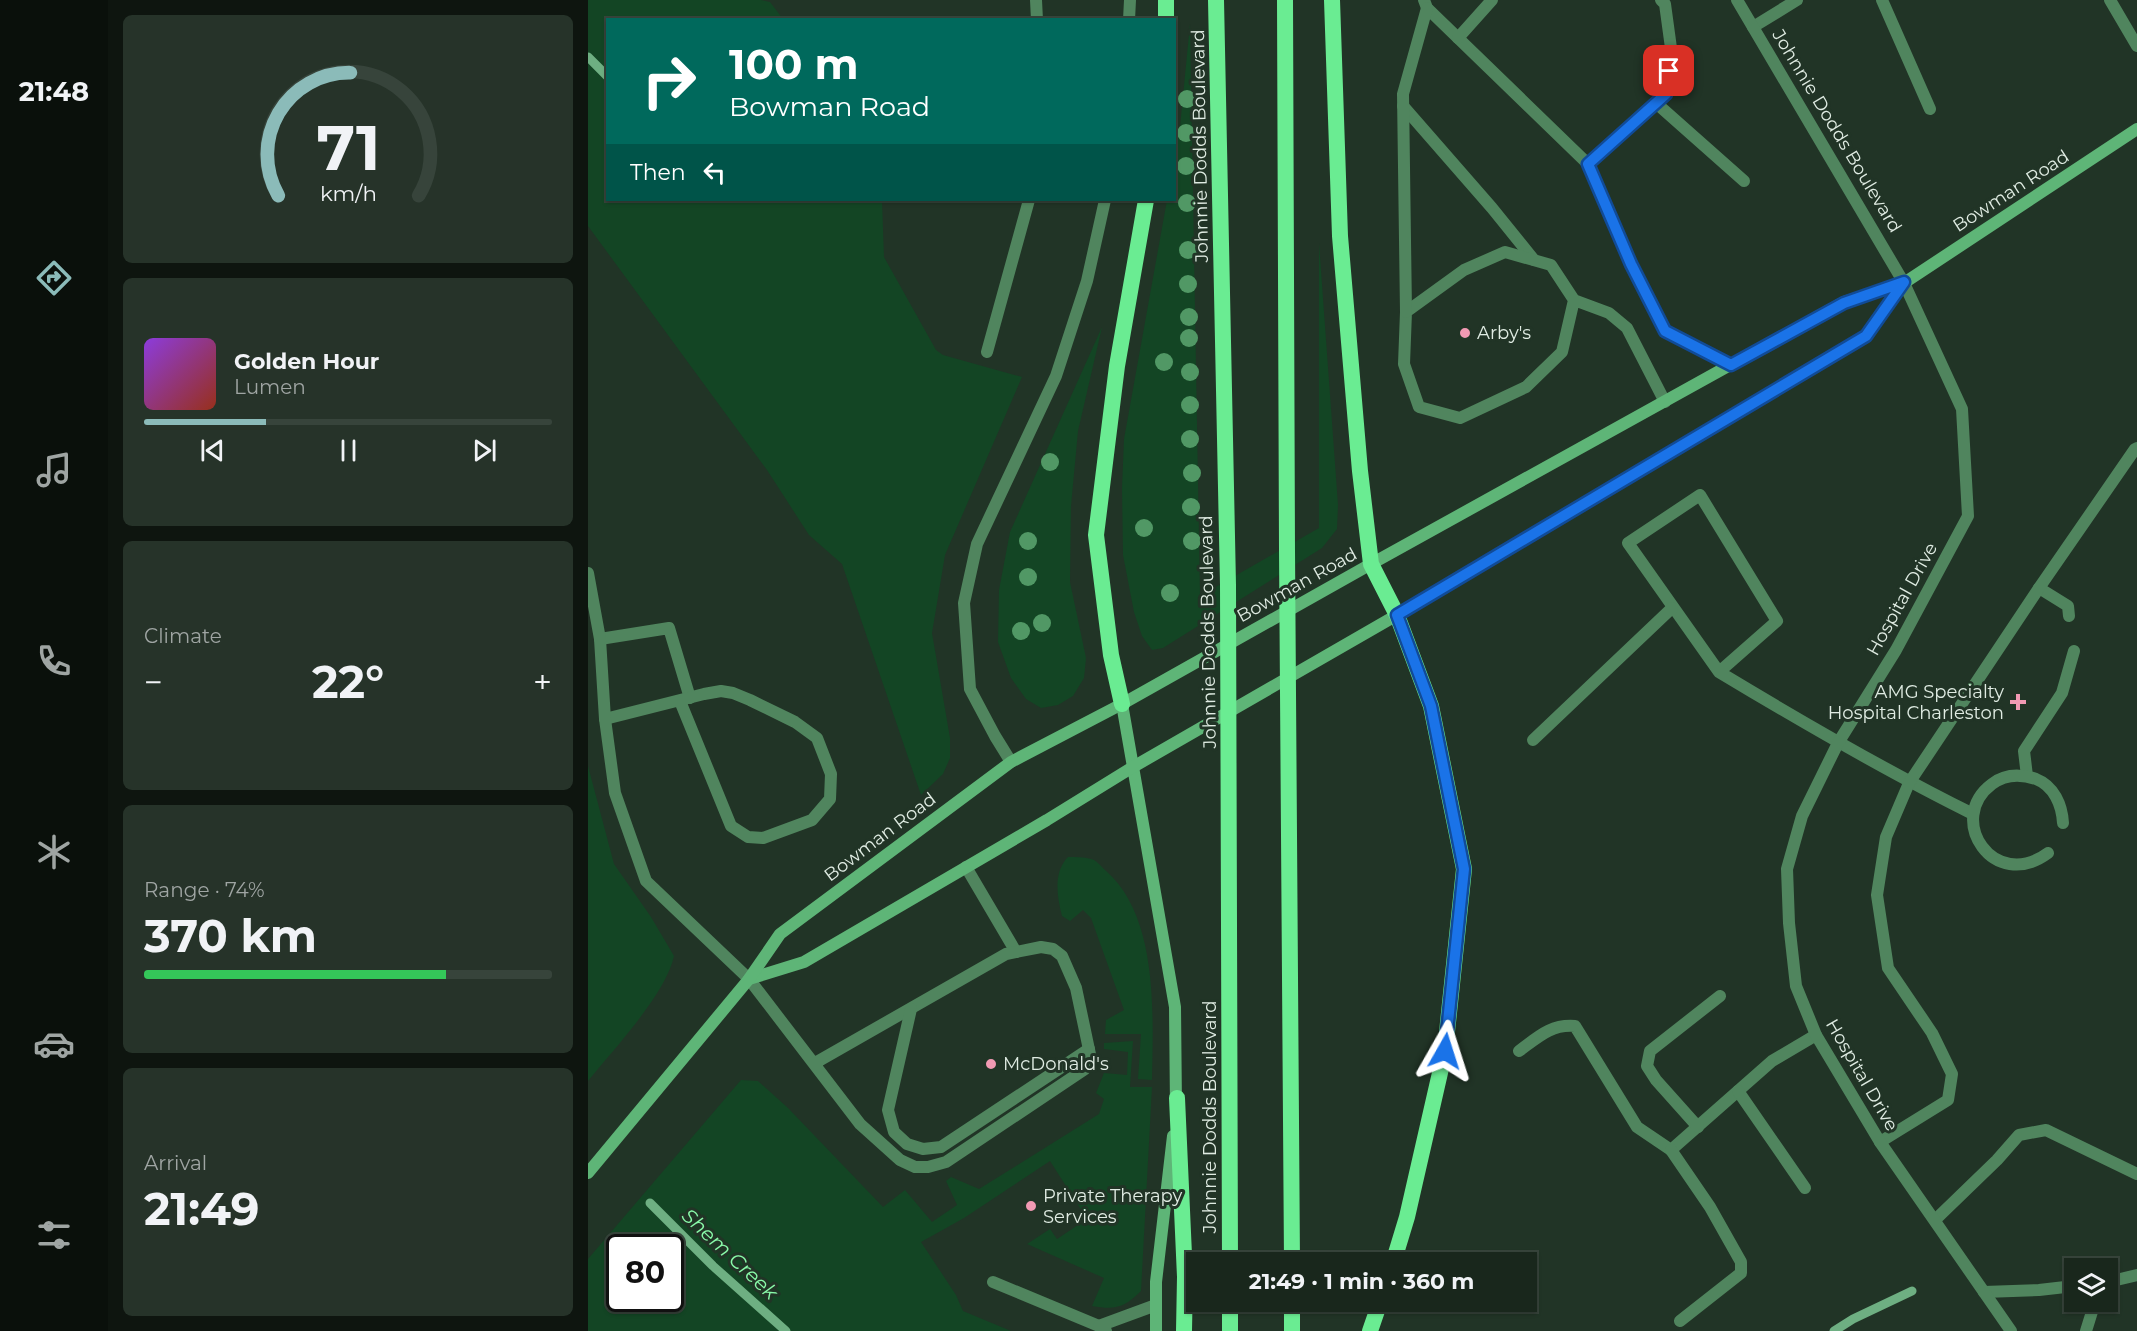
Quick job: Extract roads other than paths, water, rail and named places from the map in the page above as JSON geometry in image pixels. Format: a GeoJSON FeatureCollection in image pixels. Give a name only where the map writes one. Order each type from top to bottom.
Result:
{"type":"FeatureCollection","features":[{"type":"Feature","properties":{"kind":"highway"},"geometry":{"type":"LineString","coordinates":[[1166,0],[1166,18]]}},
{"type":"Feature","properties":{"kind":"highway","name":"Johnnie Dodds Boulevard"},"geometry":{"type":"LineString","coordinates":[[1216,0],[1228,585],[1230,1252]]}},
{"type":"Feature","properties":{"kind":"highway"},"geometry":{"type":"LineString","coordinates":[[1285,0],[1292,1252]]}},
{"type":"Feature","properties":{"kind":"highway"},"geometry":{"type":"LineString","coordinates":[[1332,0],[1340,236],[1360,471],[1371,564],[1397,615],[1431,706],[1464,869],[1445,1051],[1407,1217],[1396,1252]]}},
{"type":"Feature","properties":{"kind":"highway"},"geometry":{"type":"LineString","coordinates":[[1122,704],[1110,655],[1096,534],[1117,366],[1146,201]]}},
{"type":"Feature","properties":{"kind":"highway"},"geometry":{"type":"LineString","coordinates":[[1177,1098],[1185,1277],[1184,1331]]}},
{"type":"Feature","properties":{"kind":"highway"},"geometry":{"type":"LineString","coordinates":[[1230,1312],[1230,1331]]}},
{"type":"Feature","properties":{"kind":"highway"},"geometry":{"type":"LineString","coordinates":[[1292,1312],[1292,1331]]}},
{"type":"Feature","properties":{"kind":"highway"},"geometry":{"type":"LineString","coordinates":[[1370,1331],[1377,1312]]}},
{"type":"Feature","properties":{"kind":"main road","name":"Bowman Road"},"geometry":{"type":"LineString","coordinates":[[588,1173],[749,979],[780,934],[1011,762],[1122,704],[1844,303],[1904,282],[2137,129]]}},
{"type":"Feature","properties":{"kind":"main road","name":"Bowman Road"},"geometry":{"type":"LineString","coordinates":[[749,979],[804,962],[1047,820],[1133,766],[1397,615],[1866,336],[1904,282]]}},
{"type":"Feature","properties":{"kind":"main road","name":"Johnnie Dodds Boulevard"},"geometry":{"type":"LineString","coordinates":[[1122,704],[1175,1007],[1177,1098],[1156,1282],[1156,1331]]}},
{"type":"Feature","properties":{"kind":"street"},"geometry":{"type":"LineString","coordinates":[[1036,0],[1037,18]]}},
{"type":"Feature","properties":{"kind":"street"},"geometry":{"type":"LineString","coordinates":[[1129,18],[1130,0]]}},
{"type":"Feature","properties":{"kind":"street"},"geometry":{"type":"LineString","coordinates":[[1458,38],[1492,0]]}},
{"type":"Feature","properties":{"kind":"street"},"geometry":{"type":"LineString","coordinates":[[1588,164],[1666,94],[1671,48],[1665,4],[1661,0]]}},
{"type":"Feature","properties":{"kind":"street","name":"Johnnie Dodds Boulevard"},"geometry":{"type":"LineString","coordinates":[[1737,0],[1904,282]]}},
{"type":"Feature","properties":{"kind":"street"},"geometry":{"type":"LineString","coordinates":[[1753,27],[1797,0]]}},
{"type":"Feature","properties":{"kind":"street"},"geometry":{"type":"LineString","coordinates":[[1882,0],[1930,109]]}},
{"type":"Feature","properties":{"kind":"street"},"geometry":{"type":"LineString","coordinates":[[2110,0],[2137,46]]}},
{"type":"Feature","properties":{"kind":"street"},"geometry":{"type":"LineString","coordinates":[[1425,4],[1588,164],[1631,264],[1665,331],[1731,365]]}},
{"type":"Feature","properties":{"kind":"street"},"geometry":{"type":"LineString","coordinates":[[1425,4],[1402,94],[1407,312],[1404,364],[1419,407],[1460,418],[1526,387],[1562,352],[1574,300]]}},
{"type":"Feature","properties":{"kind":"street"},"geometry":{"type":"LineString","coordinates":[[1656,103],[1743,181]]}},
{"type":"Feature","properties":{"kind":"street"},"geometry":{"type":"LineString","coordinates":[[1403,106],[1534,260]]}},
{"type":"Feature","properties":{"kind":"street"},"geometry":{"type":"LineString","coordinates":[[987,351],[1029,201]]}},
{"type":"Feature","properties":{"kind":"street"},"geometry":{"type":"LineString","coordinates":[[1011,762],[994,736],[970,688],[964,603],[977,544],[1056,376],[1087,281],[1105,201]]}},
{"type":"Feature","properties":{"kind":"street"},"geometry":{"type":"LineString","coordinates":[[1407,312],[1464,270],[1505,252],[1551,265],[1574,300],[1609,313],[1627,328],[1665,402]]}},
{"type":"Feature","properties":{"kind":"street","name":"Hospital Drive"},"geometry":{"type":"LineString","coordinates":[[1904,282],[1962,409],[1968,516],[1896,650],[1838,743],[1802,816],[1787,869],[1789,923],[1796,986],[1816,1035],[1880,1142],[2012,1331]]}},
{"type":"Feature","properties":{"kind":"street"},"geometry":{"type":"LineString","coordinates":[[1880,1142],[1948,1100],[1952,1074],[1932,1033],[1888,968],[1877,895],[1886,837],[1910,783],[2039,588],[2137,448]]}},
{"type":"Feature","properties":{"kind":"street"},"geometry":{"type":"LineString","coordinates":[[1719,672],[1777,621],[1700,495],[1628,543],[1719,672],[1838,743],[1910,783],[1973,814]]}},
{"type":"Feature","properties":{"kind":"street"},"geometry":{"type":"LineString","coordinates":[[588,573],[600,639],[605,719],[615,793],[646,881],[749,979],[860,1124],[900,1160],[915,1167],[928,1167],[946,1162],[1085,1069],[1090,1059],[1076,988],[1062,956],[1053,950],[1041,947],[1006,954],[815,1063]]}},
{"type":"Feature","properties":{"kind":"street"},"geometry":{"type":"LineString","coordinates":[[2039,588],[2068,606],[2069,616]]}},
{"type":"Feature","properties":{"kind":"street"},"geometry":{"type":"LineString","coordinates":[[1533,740],[1672,608]]}},
{"type":"Feature","properties":{"kind":"street"},"geometry":{"type":"LineString","coordinates":[[600,639],[669,628],[685,699],[731,826],[748,837],[763,838],[812,820],[830,799],[831,774],[817,738],[777,713],[733,693],[721,691],[685,699],[605,719]]}},
{"type":"Feature","properties":{"kind":"street"},"geometry":{"type":"LineString","coordinates":[[2027,776],[2024,751],[2062,693],[2074,651]]}},
{"type":"Feature","properties":{"kind":"street"},"geometry":{"type":"LineString","coordinates":[[2048,853],[2038,861],[2025,865],[2011,865],[1998,861],[1986,852],[1978,841],[1974,828],[1973,814],[1978,800],[1986,788],[1998,780],[2013,776],[2027,776],[2040,781],[2051,790],[2059,801],[2063,823]]}},
{"type":"Feature","properties":{"kind":"street"},"geometry":{"type":"LineString","coordinates":[[966,867],[1016,952]]}},
{"type":"Feature","properties":{"kind":"street"},"geometry":{"type":"LineString","coordinates":[[1698,1127],[1656,1080],[1647,1066],[1650,1051],[1719,996]]}},
{"type":"Feature","properties":{"kind":"street"},"geometry":{"type":"LineString","coordinates":[[911,1009],[888,1110],[894,1132],[907,1144],[923,1149],[941,1147],[1089,1049]]}},
{"type":"Feature","properties":{"kind":"street"},"geometry":{"type":"LineString","coordinates":[[1519,1051],[1547,1030],[1563,1025],[1575,1026],[1636,1127],[1671,1150],[1710,1207],[1741,1262],[1741,1274],[1680,1321]]}},
{"type":"Feature","properties":{"kind":"street"},"geometry":{"type":"LineString","coordinates":[[1671,1150],[1772,1061],[1816,1035]]}},
{"type":"Feature","properties":{"kind":"street"},"geometry":{"type":"LineString","coordinates":[[1738,1091],[1805,1188]]}},
{"type":"Feature","properties":{"kind":"street"},"geometry":{"type":"LineString","coordinates":[[1935,1220],[1997,1160],[2019,1135],[2046,1130],[2137,1174]]}},
{"type":"Feature","properties":{"kind":"street"},"geometry":{"type":"LineString","coordinates":[[2118,1280],[2137,1275]]}},
{"type":"Feature","properties":{"kind":"street"},"geometry":{"type":"LineString","coordinates":[[993,1282],[1102,1328],[1156,1305]]}},
{"type":"Feature","properties":{"kind":"street"},"geometry":{"type":"LineString","coordinates":[[1984,1292],[2064,1287]]}},
{"type":"Feature","properties":{"kind":"street"},"geometry":{"type":"LineString","coordinates":[[2086,1331],[2092,1312]]}},
{"type":"Feature","properties":{"kind":"waterway"},"geometry":{"type":"LineString","coordinates":[[588,57],[606,75]]}},
{"type":"Feature","properties":{"kind":"waterway","name":"Shem Creek"},"geometry":{"type":"LineString","coordinates":[[650,1203],[713,1266],[786,1331]]}},
{"type":"Feature","properties":{"kind":"waterway"},"geometry":{"type":"LineString","coordinates":[[1834,1331],[1853,1319],[1912,1291]]}},
{"type":"Feature","properties":{"kind":"place","name":"Arby's"},"geometry":{"type":"Point","coordinates":[1465,333]}},
{"type":"Feature","properties":{"kind":"place","name":"AMG Specialty Hospital Charleston"},"geometry":{"type":"Point","coordinates":[2018,702]}},
{"type":"Feature","properties":{"kind":"place","name":"McDonald's"},"geometry":{"type":"Point","coordinates":[991,1064]}},
{"type":"Feature","properties":{"kind":"place","name":"Private Therapy Services"},"geometry":{"type":"Point","coordinates":[1031,1206]}}]}
